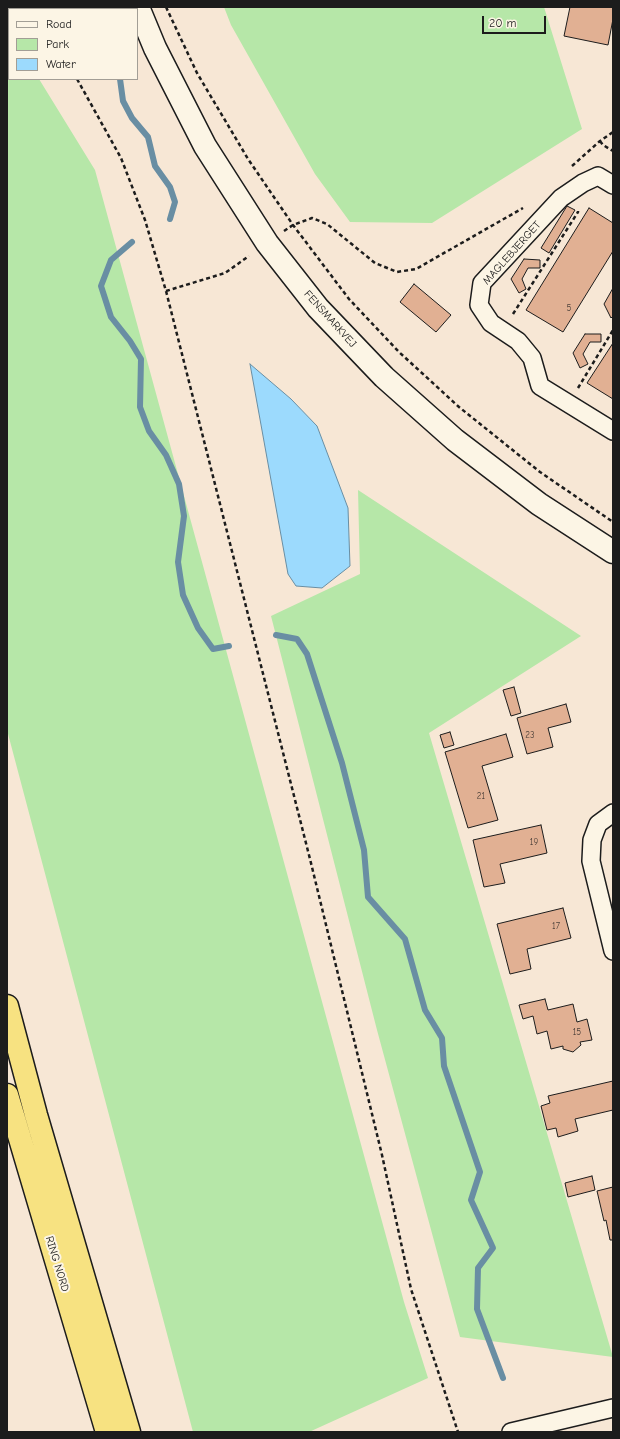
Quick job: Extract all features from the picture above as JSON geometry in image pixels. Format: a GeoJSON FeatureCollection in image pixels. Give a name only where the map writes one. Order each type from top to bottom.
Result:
{"type":"FeatureCollection","features":[{"type":"Feature","properties":{"kind":"highway"},"geometry":{"type":"LineString","coordinates":[[7,1006],[36,1115],[129,1432]]}},
{"type":"Feature","properties":{"kind":"highway","name":"RING NORD"},"geometry":{"type":"LineString","coordinates":[[7,1095],[108,1432]]}},
{"type":"Feature","properties":{"kind":"street","name":"FENSMARKVEJ"},"geometry":{"type":"LineString","coordinates":[[138,7],[155,48],[205,146],[267,243],[318,308],[384,377],[467,449],[539,504],[613,552]]}},
{"type":"Feature","properties":{"kind":"street","name":"MAGLEBJERGET"},"geometry":{"type":"LineString","coordinates":[[613,185],[598,176],[583,183],[561,198],[482,283],[479,305],[491,323],[518,341],[532,358],[540,386],[613,431]]}},
{"type":"Feature","properties":{"kind":"street"},"geometry":{"type":"LineString","coordinates":[[613,813],[598,824],[592,840],[591,861],[613,951]]}},
{"type":"Feature","properties":{"kind":"street"},"geometry":{"type":"LineString","coordinates":[[511,1432],[613,1408]]}},
{"type":"Feature","properties":{"kind":"path"},"geometry":{"type":"LineString","coordinates":[[166,7],[198,74],[248,159],[293,225],[349,299],[399,352],[459,407],[540,472],[613,522]]}},
{"type":"Feature","properties":{"kind":"path"},"geometry":{"type":"LineString","coordinates":[[78,80],[121,158],[146,220],[166,291],[310,859],[382,1155],[411,1289],[458,1432]]}},
{"type":"Feature","properties":{"kind":"path"},"geometry":{"type":"LineString","coordinates":[[572,166],[600,141],[613,132]]}},
{"type":"Feature","properties":{"kind":"path"},"geometry":{"type":"LineString","coordinates":[[600,141],[613,152]]}},
{"type":"Feature","properties":{"kind":"path"},"geometry":{"type":"LineString","coordinates":[[502,331],[578,212],[561,198]]}},
{"type":"Feature","properties":{"kind":"path"},"geometry":{"type":"LineString","coordinates":[[166,291],[225,273],[293,225],[312,218],[327,224],[375,263],[397,272],[416,270],[520,211],[525,206]]}},
{"type":"Feature","properties":{"kind":"path"},"geometry":{"type":"LineString","coordinates":[[569,404],[613,330]]}},
{"type":"Feature","properties":{"kind":"green space"},"geometry":{"type":"Polygon","coordinates":[[[224,7],[544,7],[582,129],[432,223],[350,222],[315,174],[231,25],[224,7]]]}},
{"type":"Feature","properties":{"kind":"green space"},"geometry":{"type":"Polygon","coordinates":[[[7,26],[8,80],[40,80],[95,170],[404,1302],[428,1378],[309,1432],[193,1432],[7,730],[7,26]]]}},
{"type":"Feature","properties":{"kind":"green space"},"geometry":{"type":"Polygon","coordinates":[[[358,490],[581,636],[429,733],[613,1357],[460,1337],[377,1030],[271,616],[360,574],[358,490]]]}},
{"type":"Feature","properties":{"kind":"water"},"geometry":{"type":"Polygon","coordinates":[[[250,364],[291,399],[317,426],[348,508],[350,566],[322,588],[296,586],[288,574],[250,364]]]}},
{"type":"Feature","properties":{"kind":"building"},"geometry":{"type":"Polygon","coordinates":[[[570,7],[613,7],[613,19],[608,45],[564,36],[570,7]]]}},
{"type":"Feature","properties":{"kind":"building"},"geometry":{"type":"Polygon","coordinates":[[[567,206],[575,210],[549,253],[541,248],[567,206]]]}},
{"type":"Feature","properties":{"kind":"building"},"geometry":{"type":"Polygon","coordinates":[[[589,208],[613,223],[613,251],[563,332],[526,310],[589,208]]]}},
{"type":"Feature","properties":{"kind":"building"},"geometry":{"type":"Polygon","coordinates":[[[524,259],[540,260],[540,268],[528,268],[522,279],[526,289],[519,293],[511,279],[524,259]]]}},
{"type":"Feature","properties":{"kind":"building"},"geometry":{"type":"Polygon","coordinates":[[[414,284],[451,315],[436,332],[400,302],[414,284]]]}},
{"type":"Feature","properties":{"kind":"building"},"geometry":{"type":"Polygon","coordinates":[[[613,288],[613,316],[611,318],[604,304],[613,288]]]}},
{"type":"Feature","properties":{"kind":"building"},"geometry":{"type":"Polygon","coordinates":[[[585,334],[601,334],[601,342],[590,342],[583,354],[588,364],[580,368],[573,353],[585,334]]]}},
{"type":"Feature","properties":{"kind":"building"},"geometry":{"type":"Polygon","coordinates":[[[613,343],[613,399],[587,383],[613,343]]]}},
{"type":"Feature","properties":{"kind":"building"},"geometry":{"type":"Polygon","coordinates":[[[514,687],[521,713],[511,716],[503,690],[514,687]]]}},
{"type":"Feature","properties":{"kind":"building"},"geometry":{"type":"Polygon","coordinates":[[[566,704],[571,722],[548,728],[553,747],[527,754],[517,718],[566,704]]]}},
{"type":"Feature","properties":{"kind":"building"},"geometry":{"type":"Polygon","coordinates":[[[450,732],[454,745],[444,748],[440,735],[450,732]]]}},
{"type":"Feature","properties":{"kind":"building"},"geometry":{"type":"Polygon","coordinates":[[[506,734],[513,757],[482,766],[498,820],[468,828],[445,752],[506,734]]]}},
{"type":"Feature","properties":{"kind":"building"},"geometry":{"type":"Polygon","coordinates":[[[541,825],[547,853],[500,864],[505,883],[484,887],[473,840],[541,825]]]}},
{"type":"Feature","properties":{"kind":"building"},"geometry":{"type":"Polygon","coordinates":[[[563,908],[571,938],[527,949],[531,969],[510,974],[497,924],[563,908]]]}},
{"type":"Feature","properties":{"kind":"building"},"geometry":{"type":"Polygon","coordinates":[[[545,999],[548,1010],[573,1004],[577,1022],[587,1019],[592,1040],[580,1042],[581,1045],[573,1052],[563,1049],[563,1046],[551,1049],[547,1031],[537,1034],[533,1016],[523,1019],[519,1005],[545,999]]]}},
{"type":"Feature","properties":{"kind":"building"},"geometry":{"type":"Polygon","coordinates":[[[613,1081],[613,1110],[575,1119],[578,1131],[558,1137],[556,1128],[547,1130],[541,1106],[550,1103],[548,1096],[613,1081]]]}},
{"type":"Feature","properties":{"kind":"building"},"geometry":{"type":"Polygon","coordinates":[[[592,1176],[595,1190],[568,1197],[565,1183],[592,1176]]]}},
{"type":"Feature","properties":{"kind":"building"},"geometry":{"type":"Polygon","coordinates":[[[613,1187],[613,1240],[610,1240],[606,1220],[604,1221],[597,1191],[613,1187]]]}},
{"type":"Feature","properties":{"kind":"waterway"},"geometry":{"type":"LineString","coordinates":[[120,80],[123,101],[132,118],[148,137],[155,166],[170,187],[175,202],[170,219]]}},
{"type":"Feature","properties":{"kind":"waterway"},"geometry":{"type":"LineString","coordinates":[[132,242],[111,260],[101,286],[111,317],[130,341],[141,359],[140,407],[149,431],[166,455],[179,484],[184,516],[178,562],[183,595],[198,628],[213,649],[229,646]]}},
{"type":"Feature","properties":{"kind":"waterway"},"geometry":{"type":"LineString","coordinates":[[276,635],[297,639],[307,654],[342,763],[364,850],[368,897],[405,939],[425,1010],[442,1038],[444,1066],[480,1172],[471,1200],[493,1248],[478,1268],[477,1309],[503,1378]]}}]}
